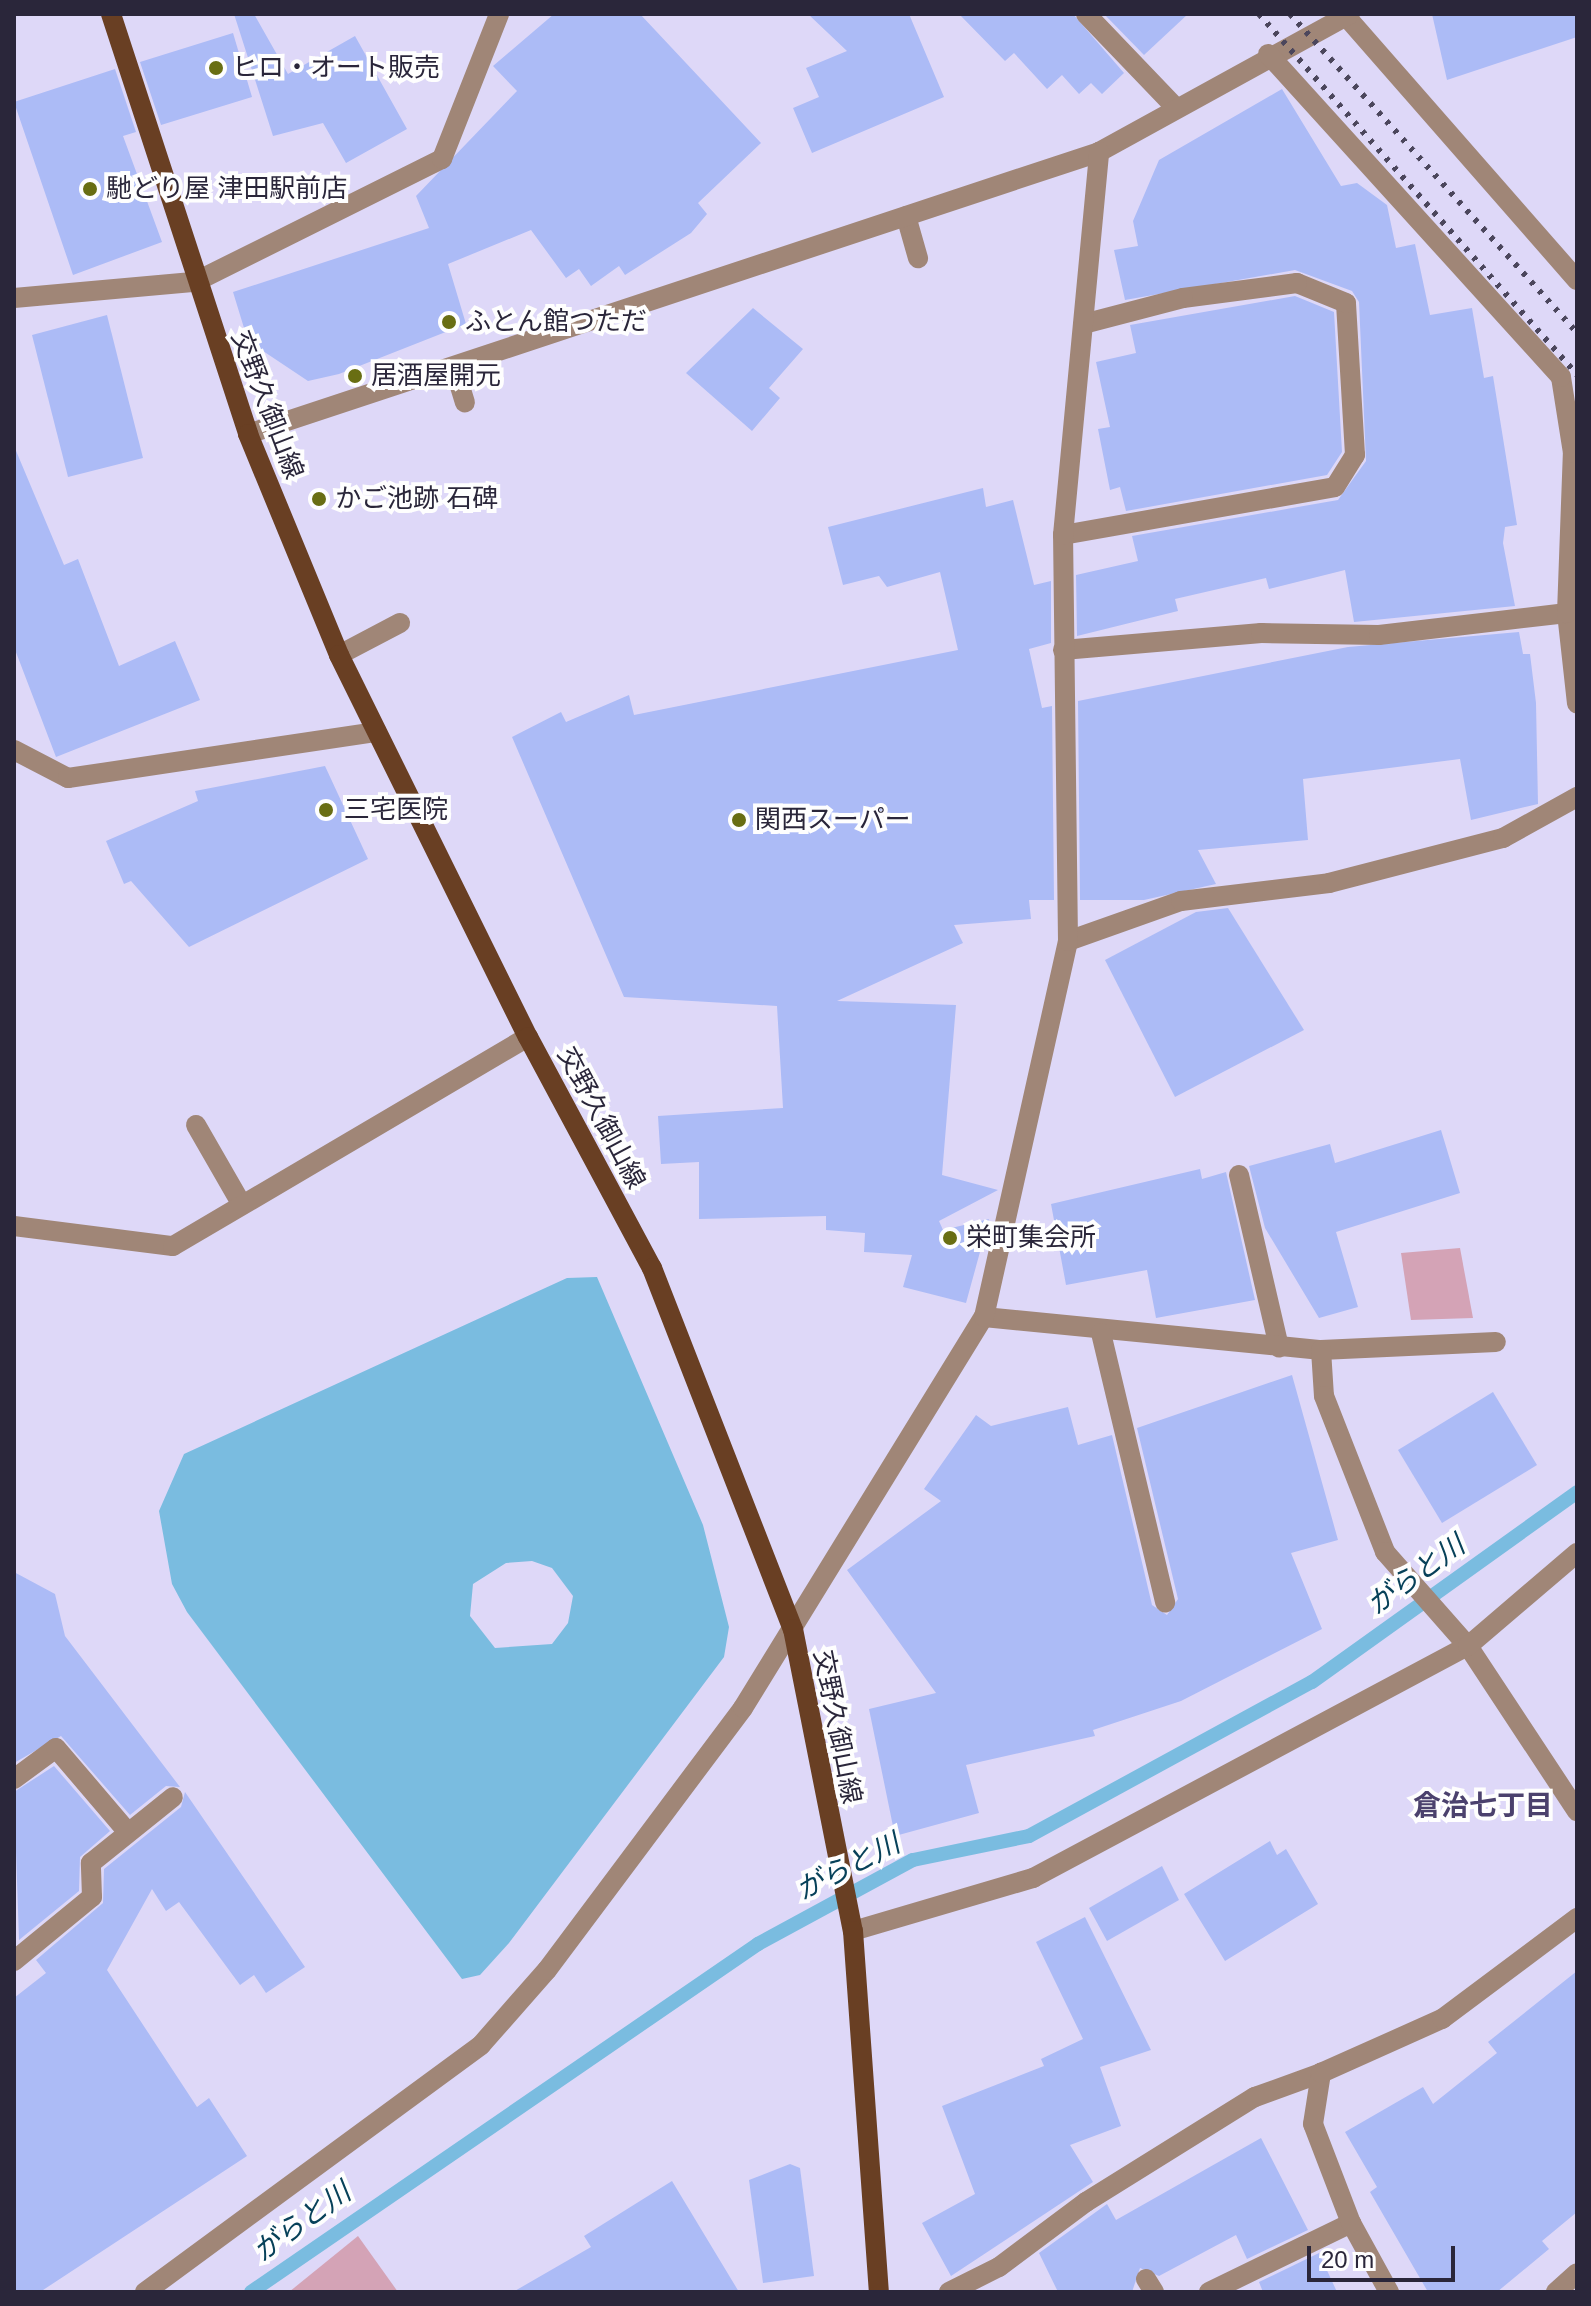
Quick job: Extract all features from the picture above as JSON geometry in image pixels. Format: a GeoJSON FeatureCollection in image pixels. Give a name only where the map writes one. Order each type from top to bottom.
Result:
{"type":"FeatureCollection","features":[{"type":"Feature","properties":{"kind":"main road","name":"交野久御山線"},"geometry":{"type":"LineString","coordinates":[[111,14],[195,282],[248,434],[339,655],[528,1037],[652,1268],[793,1629],[836,1861],[851,1925],[879,2292]]}},
{"type":"Feature","properties":{"kind":"street"},"geometry":{"type":"LineString","coordinates":[[14,298],[195,282],[442,159],[499,14]]}},
{"type":"Feature","properties":{"kind":"street"},"geometry":{"type":"LineString","coordinates":[[1086,14],[1176,108]]}},
{"type":"Feature","properties":{"kind":"street"},"geometry":{"type":"LineString","coordinates":[[248,434],[455,370],[1099,152],[1268,54],[1346,15],[1577,280]]}},
{"type":"Feature","properties":{"kind":"street"},"geometry":{"type":"LineString","coordinates":[[1268,54],[1561,377],[1573,453],[1567,613],[1577,703]]}},
{"type":"Feature","properties":{"kind":"street"},"geometry":{"type":"LineString","coordinates":[[145,2292],[481,2045],[547,1970],[793,1629],[984,1317],[1068,941],[1063,535],[1099,152]]}},
{"type":"Feature","properties":{"kind":"street"},"geometry":{"type":"LineString","coordinates":[[906,216],[918,258]]}},
{"type":"Feature","properties":{"kind":"street"},"geometry":{"type":"LineString","coordinates":[[1063,535],[1335,487],[1355,455],[1346,303],[1297,283],[1183,298],[1083,324]]}},
{"type":"Feature","properties":{"kind":"street"},"geometry":{"type":"LineString","coordinates":[[455,370],[465,402]]}},
{"type":"Feature","properties":{"kind":"street"},"geometry":{"type":"LineString","coordinates":[[1063,650],[1261,633],[1379,635],[1567,613]]}},
{"type":"Feature","properties":{"kind":"street"},"geometry":{"type":"LineString","coordinates":[[339,655],[400,623]]}},
{"type":"Feature","properties":{"kind":"street"},"geometry":{"type":"LineString","coordinates":[[14,749],[68,778],[377,732]]}},
{"type":"Feature","properties":{"kind":"street"},"geometry":{"type":"LineString","coordinates":[[1068,941],[1181,901],[1329,883],[1503,838],[1577,797]]}},
{"type":"Feature","properties":{"kind":"street"},"geometry":{"type":"LineString","coordinates":[[14,1226],[173,1246],[528,1037]]}},
{"type":"Feature","properties":{"kind":"street"},"geometry":{"type":"LineString","coordinates":[[196,1125],[242,1205]]}},
{"type":"Feature","properties":{"kind":"street"},"geometry":{"type":"LineString","coordinates":[[1239,1175],[1279,1347]]}},
{"type":"Feature","properties":{"kind":"street"},"geometry":{"type":"LineString","coordinates":[[984,1317],[1101,1333],[1321,1350],[1496,1342]]}},
{"type":"Feature","properties":{"kind":"street"},"geometry":{"type":"LineString","coordinates":[[1101,1333],[1165,1602]]}},
{"type":"Feature","properties":{"kind":"street"},"geometry":{"type":"LineString","coordinates":[[1321,1350],[1324,1396],[1385,1552],[1468,1646],[1577,1811]]}},
{"type":"Feature","properties":{"kind":"street"},"geometry":{"type":"LineString","coordinates":[[851,1925],[1033,1878],[1468,1646],[1577,1553]]}},
{"type":"Feature","properties":{"kind":"street"},"geometry":{"type":"LineString","coordinates":[[14,1779],[56,1748],[127,1831]]}},
{"type":"Feature","properties":{"kind":"street"},"geometry":{"type":"LineString","coordinates":[[14,1961],[92,1897],[91,1863],[173,1797]]}},
{"type":"Feature","properties":{"kind":"street"},"geometry":{"type":"LineString","coordinates":[[949,2292],[999,2267],[1086,2202],[1255,2097],[1321,2073],[1442,2019],[1577,1918]]}},
{"type":"Feature","properties":{"kind":"street"},"geometry":{"type":"LineString","coordinates":[[1321,2073],[1313,2124],[1351,2223],[1389,2292]]}},
{"type":"Feature","properties":{"kind":"street"},"geometry":{"type":"LineString","coordinates":[[1209,2292],[1351,2223]]}},
{"type":"Feature","properties":{"kind":"street"},"geometry":{"type":"LineString","coordinates":[[1556,2292],[1577,2273]]}},
{"type":"Feature","properties":{"kind":"shaded area"},"geometry":{"type":"Polygon","coordinates":[[[1460,1248],[1473,1318],[1411,1320],[1401,1253],[1460,1248]]]}},
{"type":"Feature","properties":{"kind":"shaded area"},"geometry":{"type":"Polygon","coordinates":[[[358,2236],[398,2292],[289,2292],[358,2236]]]}},
{"type":"Feature","properties":{"kind":"water"},"geometry":{"type":"Polygon","coordinates":[[[597,1277],[703,1525],[729,1627],[724,1657],[509,1943],[480,1975],[462,1979],[187,1612],[172,1584],[159,1511],[184,1454],[567,1278],[597,1277]],[[532,1561],[506,1563],[473,1584],[470,1616],[495,1648],[552,1644],[568,1623],[573,1596],[552,1568],[532,1561]]]}},
{"type":"Feature","properties":{"kind":"building"},"geometry":{"type":"Polygon","coordinates":[[[234,14],[254,14],[288,74],[355,36],[407,129],[346,163],[323,123],[273,136],[234,14]]]}},
{"type":"Feature","properties":{"kind":"building"},"geometry":{"type":"Polygon","coordinates":[[[554,14],[640,14],[761,143],[698,203],[707,214],[691,233],[625,275],[619,266],[591,286],[579,269],[566,278],[531,230],[448,264],[466,324],[339,374],[308,381],[248,341],[233,292],[429,228],[416,196],[517,91],[493,66],[554,14]]]}},
{"type":"Feature","properties":{"kind":"building"},"geometry":{"type":"Polygon","coordinates":[[[808,14],[909,14],[944,97],[812,153],[793,108],[819,97],[806,68],[847,51],[808,14]]]}},
{"type":"Feature","properties":{"kind":"building"},"geometry":{"type":"Polygon","coordinates":[[[959,14],[1073,14],[1124,73],[1102,94],[1091,83],[1079,94],[1062,75],[1047,89],[1014,53],[1005,61],[959,14]]]}},
{"type":"Feature","properties":{"kind":"building"},"geometry":{"type":"Polygon","coordinates":[[[1104,14],[1188,14],[1144,55],[1104,14]]]}},
{"type":"Feature","properties":{"kind":"building"},"geometry":{"type":"Polygon","coordinates":[[[1432,14],[1577,14],[1577,37],[1447,80],[1432,14]]]}},
{"type":"Feature","properties":{"kind":"building"},"geometry":{"type":"Polygon","coordinates":[[[233,33],[252,97],[161,125],[140,62],[233,33]]]}},
{"type":"Feature","properties":{"kind":"building"},"geometry":{"type":"Polygon","coordinates":[[[115,69],[136,132],[123,136],[162,242],[73,275],[14,102],[115,69]]]}},
{"type":"Feature","properties":{"kind":"building"},"geometry":{"type":"Polygon","coordinates":[[[1282,89],[1341,186],[1357,183],[1387,205],[1396,248],[1415,244],[1430,315],[1472,308],[1484,378],[1493,376],[1517,525],[1505,527],[1503,543],[1515,606],[1354,622],[1345,570],[1269,589],[1266,578],[1175,599],[1178,611],[1077,636],[1076,575],[1138,561],[1132,536],[1338,500],[1366,461],[1359,302],[1352,291],[1295,270],[1125,300],[1114,250],[1138,246],[1133,221],[1159,160],[1282,89]]]}},
{"type":"Feature","properties":{"kind":"building"},"geometry":{"type":"Polygon","coordinates":[[[1295,296],[1334,312],[1342,452],[1327,475],[1126,511],[1120,487],[1110,490],[1098,429],[1110,427],[1096,362],[1136,353],[1130,325],[1295,296]]]}},
{"type":"Feature","properties":{"kind":"building"},"geometry":{"type":"Polygon","coordinates":[[[753,308],[803,349],[769,388],[780,398],[752,431],[686,373],[753,308]]]}},
{"type":"Feature","properties":{"kind":"building"},"geometry":{"type":"Polygon","coordinates":[[[107,315],[143,458],[68,477],[32,335],[107,315]]]}},
{"type":"Feature","properties":{"kind":"building"},"geometry":{"type":"Polygon","coordinates":[[[14,446],[64,565],[78,559],[119,666],[175,641],[200,700],[56,757],[14,647],[14,446]]]}},
{"type":"Feature","properties":{"kind":"building"},"geometry":{"type":"Polygon","coordinates":[[[983,488],[986,507],[1013,500],[1034,585],[1051,581],[1051,643],[1029,649],[1042,708],[1052,706],[1054,900],[1029,900],[1031,919],[954,925],[963,943],[837,1001],[956,1005],[942,1175],[998,1190],[939,1221],[943,1230],[989,1219],[966,1303],[903,1287],[912,1255],[864,1252],[865,1233],[826,1230],[826,1216],[699,1219],[699,1162],[661,1164],[658,1116],[783,1108],[777,1006],[624,997],[512,737],[561,712],[566,722],[629,695],[634,715],[958,650],[940,572],[887,587],[879,576],[843,585],[828,527],[983,488]]]}},
{"type":"Feature","properties":{"kind":"building"},"geometry":{"type":"Polygon","coordinates":[[[1519,632],[1523,654],[1530,654],[1536,703],[1538,804],[1471,820],[1460,759],[1303,779],[1308,840],[1198,850],[1216,884],[1144,900],[1080,900],[1078,701],[1348,647],[1519,632]]]}},
{"type":"Feature","properties":{"kind":"building"},"geometry":{"type":"Polygon","coordinates":[[[325,766],[368,859],[189,947],[131,881],[124,884],[106,841],[198,801],[195,791],[325,766]]]}},
{"type":"Feature","properties":{"kind":"building"},"geometry":{"type":"Polygon","coordinates":[[[1228,908],[1304,1030],[1175,1097],[1105,960],[1196,912],[1228,908]]]}},
{"type":"Feature","properties":{"kind":"building"},"geometry":{"type":"Polygon","coordinates":[[[1441,1130],[1460,1193],[1336,1232],[1358,1307],[1319,1318],[1265,1228],[1249,1166],[1330,1144],[1335,1163],[1441,1130]]]}},
{"type":"Feature","properties":{"kind":"building"},"geometry":{"type":"Polygon","coordinates":[[[1200,1169],[1202,1179],[1226,1172],[1255,1300],[1156,1318],[1147,1270],[1066,1285],[1051,1204],[1200,1169]]]}},
{"type":"Feature","properties":{"kind":"building"},"geometry":{"type":"Polygon","coordinates":[[[1292,1375],[1338,1540],[1291,1553],[1322,1629],[1181,1701],[1093,1730],[1095,1736],[966,1765],[979,1813],[895,1836],[869,1709],[936,1693],[847,1570],[941,1501],[924,1489],[976,1415],[991,1426],[1068,1407],[1078,1445],[1112,1435],[1152,1605],[1167,1615],[1178,1599],[1137,1428],[1292,1375]]]}},
{"type":"Feature","properties":{"kind":"building"},"geometry":{"type":"Polygon","coordinates":[[[1493,1392],[1537,1465],[1442,1523],[1398,1450],[1493,1392]]]}},
{"type":"Feature","properties":{"kind":"building"},"geometry":{"type":"Polygon","coordinates":[[[14,1572],[55,1594],[65,1636],[180,1787],[166,1786],[130,1815],[61,1736],[14,1763],[14,1572]]]}},
{"type":"Feature","properties":{"kind":"building"},"geometry":{"type":"Polygon","coordinates":[[[54,1766],[110,1831],[80,1857],[79,1891],[19,1940],[14,1792],[54,1766]]]}},
{"type":"Feature","properties":{"kind":"building"},"geometry":{"type":"Polygon","coordinates":[[[185,1792],[305,1967],[266,1993],[254,1975],[240,1985],[179,1902],[166,1911],[152,1889],[107,1970],[197,2107],[209,2098],[247,2156],[40,2292],[14,2292],[14,1998],[46,1973],[36,1960],[103,1903],[104,1869],[181,1807],[185,1792]]]}},
{"type":"Feature","properties":{"kind":"building"},"geometry":{"type":"Polygon","coordinates":[[[1270,1841],[1277,1855],[1286,1849],[1318,1904],[1225,1961],[1184,1894],[1270,1841]]]}},
{"type":"Feature","properties":{"kind":"building"},"geometry":{"type":"Polygon","coordinates":[[[1162,1866],[1179,1900],[1107,1941],[1089,1908],[1162,1866]]]}},
{"type":"Feature","properties":{"kind":"building"},"geometry":{"type":"Polygon","coordinates":[[[1085,1917],[1151,2050],[1100,2067],[1121,2126],[1070,2145],[1093,2182],[951,2276],[922,2223],[975,2194],[942,2106],[1044,2066],[1041,2059],[1083,2039],[1036,1942],[1085,1917]]]}},
{"type":"Feature","properties":{"kind":"building"},"geometry":{"type":"Polygon","coordinates":[[[1577,1971],[1577,2212],[1542,2241],[1549,2249],[1497,2292],[1428,2292],[1370,2192],[1377,2187],[1345,2132],[1423,2087],[1433,2104],[1497,2053],[1488,2042],[1577,1971]]]}},
{"type":"Feature","properties":{"kind":"building"},"geometry":{"type":"Polygon","coordinates":[[[1261,2138],[1308,2230],[1247,2259],[1236,2235],[1159,2276],[1140,2268],[1132,2292],[1058,2292],[1039,2253],[1107,2204],[1116,2220],[1261,2138]]]}},
{"type":"Feature","properties":{"kind":"building"},"geometry":{"type":"Polygon","coordinates":[[[790,2164],[800,2168],[814,2276],[763,2283],[749,2180],[790,2164]]]}},
{"type":"Feature","properties":{"kind":"building"},"geometry":{"type":"Polygon","coordinates":[[[672,2181],[739,2292],[513,2292],[591,2247],[584,2236],[672,2181]]]}},
{"type":"Feature","properties":{"kind":"building"},"geometry":{"type":"Polygon","coordinates":[[[1319,2253],[1337,2292],[1263,2292],[1259,2282],[1319,2253]]]}},
{"type":"Feature","properties":{"kind":"waterway","name":"がらと川"},"geometry":{"type":"LineString","coordinates":[[251,2292],[758,1944],[913,1860],[1029,1836],[1312,1682],[1577,1492]]}},
{"type":"Feature","properties":{"kind":"railway"},"geometry":{"type":"LineString","coordinates":[[1259,14],[1577,375]]}},
{"type":"Feature","properties":{"kind":"railway"},"geometry":{"type":"LineString","coordinates":[[1290,14],[1577,333]]}},
{"type":"Feature","properties":{"kind":"place","name":"ヒロ・オート販売"},"geometry":{"type":"Point","coordinates":[216,68]}},
{"type":"Feature","properties":{"kind":"place","name":"馳どり屋 津田駅前店"},"geometry":{"type":"Point","coordinates":[90,189]}},
{"type":"Feature","properties":{"kind":"place","name":"ふとん館つただ"},"geometry":{"type":"Point","coordinates":[449,322]}},
{"type":"Feature","properties":{"kind":"place","name":"居酒屋開元"},"geometry":{"type":"Point","coordinates":[355,376]}},
{"type":"Feature","properties":{"kind":"place","name":"かご池跡 石碑"},"geometry":{"type":"Point","coordinates":[319,499]}},
{"type":"Feature","properties":{"kind":"place","name":"三宅医院"},"geometry":{"type":"Point","coordinates":[326,810]}},
{"type":"Feature","properties":{"kind":"place","name":"関西スーパー"},"geometry":{"type":"Point","coordinates":[739,820]}},
{"type":"Feature","properties":{"kind":"place","name":"栄町集会所"},"geometry":{"type":"Point","coordinates":[950,1238]}},
{"type":"Feature","properties":{"kind":"district","name":"倉治七丁目"},"geometry":{"type":"Point","coordinates":[1483,1806]}}]}
